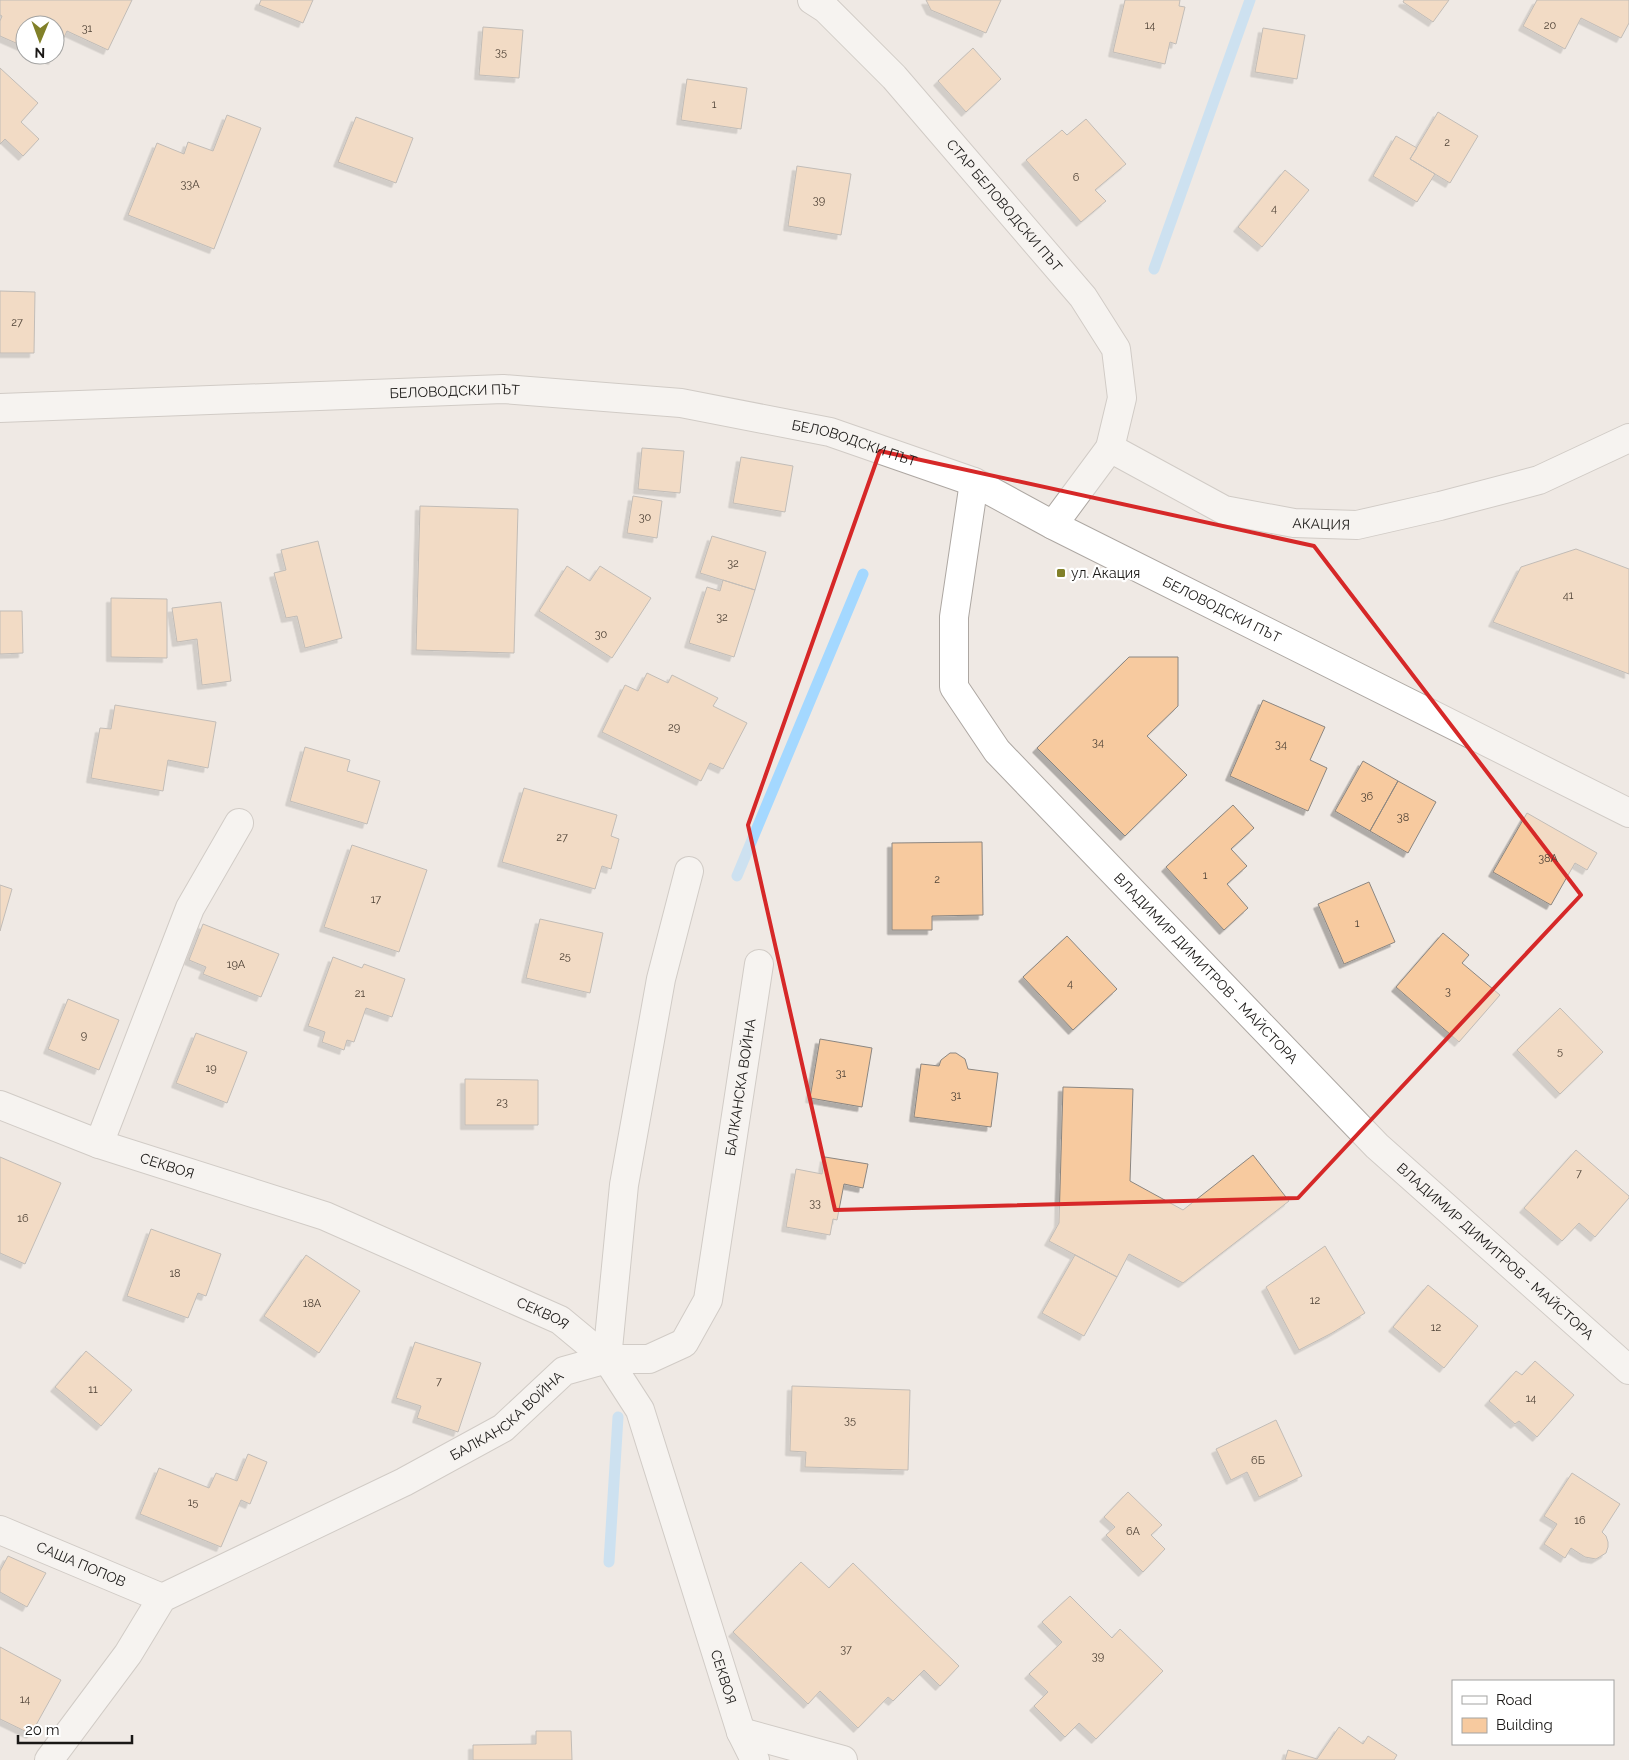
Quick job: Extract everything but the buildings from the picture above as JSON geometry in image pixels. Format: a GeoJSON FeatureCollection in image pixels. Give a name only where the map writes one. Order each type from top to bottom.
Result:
{"type":"FeatureCollection","features":[{"type":"Feature","properties":{"kind":"street","name":"СТАР БЕЛОВОДСКИ ПЪТ"},"geometry":{"type":"LineString","coordinates":[[812,0],[826,9],[894,77],[1083,297],[1116,349],[1122,398],[1110,448]]}},
{"type":"Feature","properties":{"kind":"street","name":"БЕЛОВОДСКИ ПЪТ"},"geometry":{"type":"LineString","coordinates":[[0,408],[503,389],[681,403],[830,432],[974,482],[1053,525],[1629,813]]}},
{"type":"Feature","properties":{"kind":"street","name":"АКАЦИЯ"},"geometry":{"type":"LineString","coordinates":[[1110,448],[1224,510],[1294,524],[1357,524],[1440,506],[1539,480],[1629,438]]}},
{"type":"Feature","properties":{"kind":"street"},"geometry":{"type":"LineString","coordinates":[[1053,525],[1110,448]]}},
{"type":"Feature","properties":{"kind":"street","name":"ВЛАДИМИР ДИМИТРОВ - МАЙСТОРА"},"geometry":{"type":"LineString","coordinates":[[974,482],[954,618],[954,687],[997,751],[1377,1146],[1629,1369]]}},
{"type":"Feature","properties":{"kind":"street"},"geometry":{"type":"LineString","coordinates":[[99,1144],[190,908],[239,823]]}},
{"type":"Feature","properties":{"kind":"street"},"geometry":{"type":"LineString","coordinates":[[607,1359],[624,1185],[661,979],[690,871]]}},
{"type":"Feature","properties":{"kind":"street","name":"БАЛКАНСКА ВОЙНА"},"geometry":{"type":"LineString","coordinates":[[162,1598],[404,1482],[503,1428],[564,1371],[607,1359],[649,1359],[684,1344],[708,1300],[759,964]]}},
{"type":"Feature","properties":{"kind":"street","name":"СЕКВОЯ"},"geometry":{"type":"LineString","coordinates":[[0,1105],[99,1144],[325,1216],[560,1320],[607,1359],[640,1410],[741,1732]]}},
{"type":"Feature","properties":{"kind":"street","name":"САША ПОПОВ"},"geometry":{"type":"LineString","coordinates":[[0,1530],[162,1598]]}},
{"type":"Feature","properties":{"kind":"street"},"geometry":{"type":"LineString","coordinates":[[49,1760],[128,1654],[162,1598]]}},
{"type":"Feature","properties":{"kind":"street"},"geometry":{"type":"LineString","coordinates":[[741,1732],[755,1760]]}},
{"type":"Feature","properties":{"kind":"street"},"geometry":{"type":"LineString","coordinates":[[741,1732],[843,1760]]}},
{"type":"Feature","properties":{"kind":"highlighted area"},"geometry":{"type":"Polygon","coordinates":[[[880,451],[1314,546],[1581,895],[1298,1198],[835,1210],[748,825],[880,451]]]}},
{"type":"Feature","properties":{"kind":"waterway"},"geometry":{"type":"LineString","coordinates":[[1154,269],[1250,0]]}},
{"type":"Feature","properties":{"kind":"waterway"},"geometry":{"type":"LineString","coordinates":[[737,876],[863,574]]}},
{"type":"Feature","properties":{"kind":"waterway"},"geometry":{"type":"LineString","coordinates":[[609,1562],[618,1417]]}},
{"type":"Feature","properties":{"kind":"place","name":"ул. Акация"},"geometry":{"type":"Point","coordinates":[1061,573]}}]}
